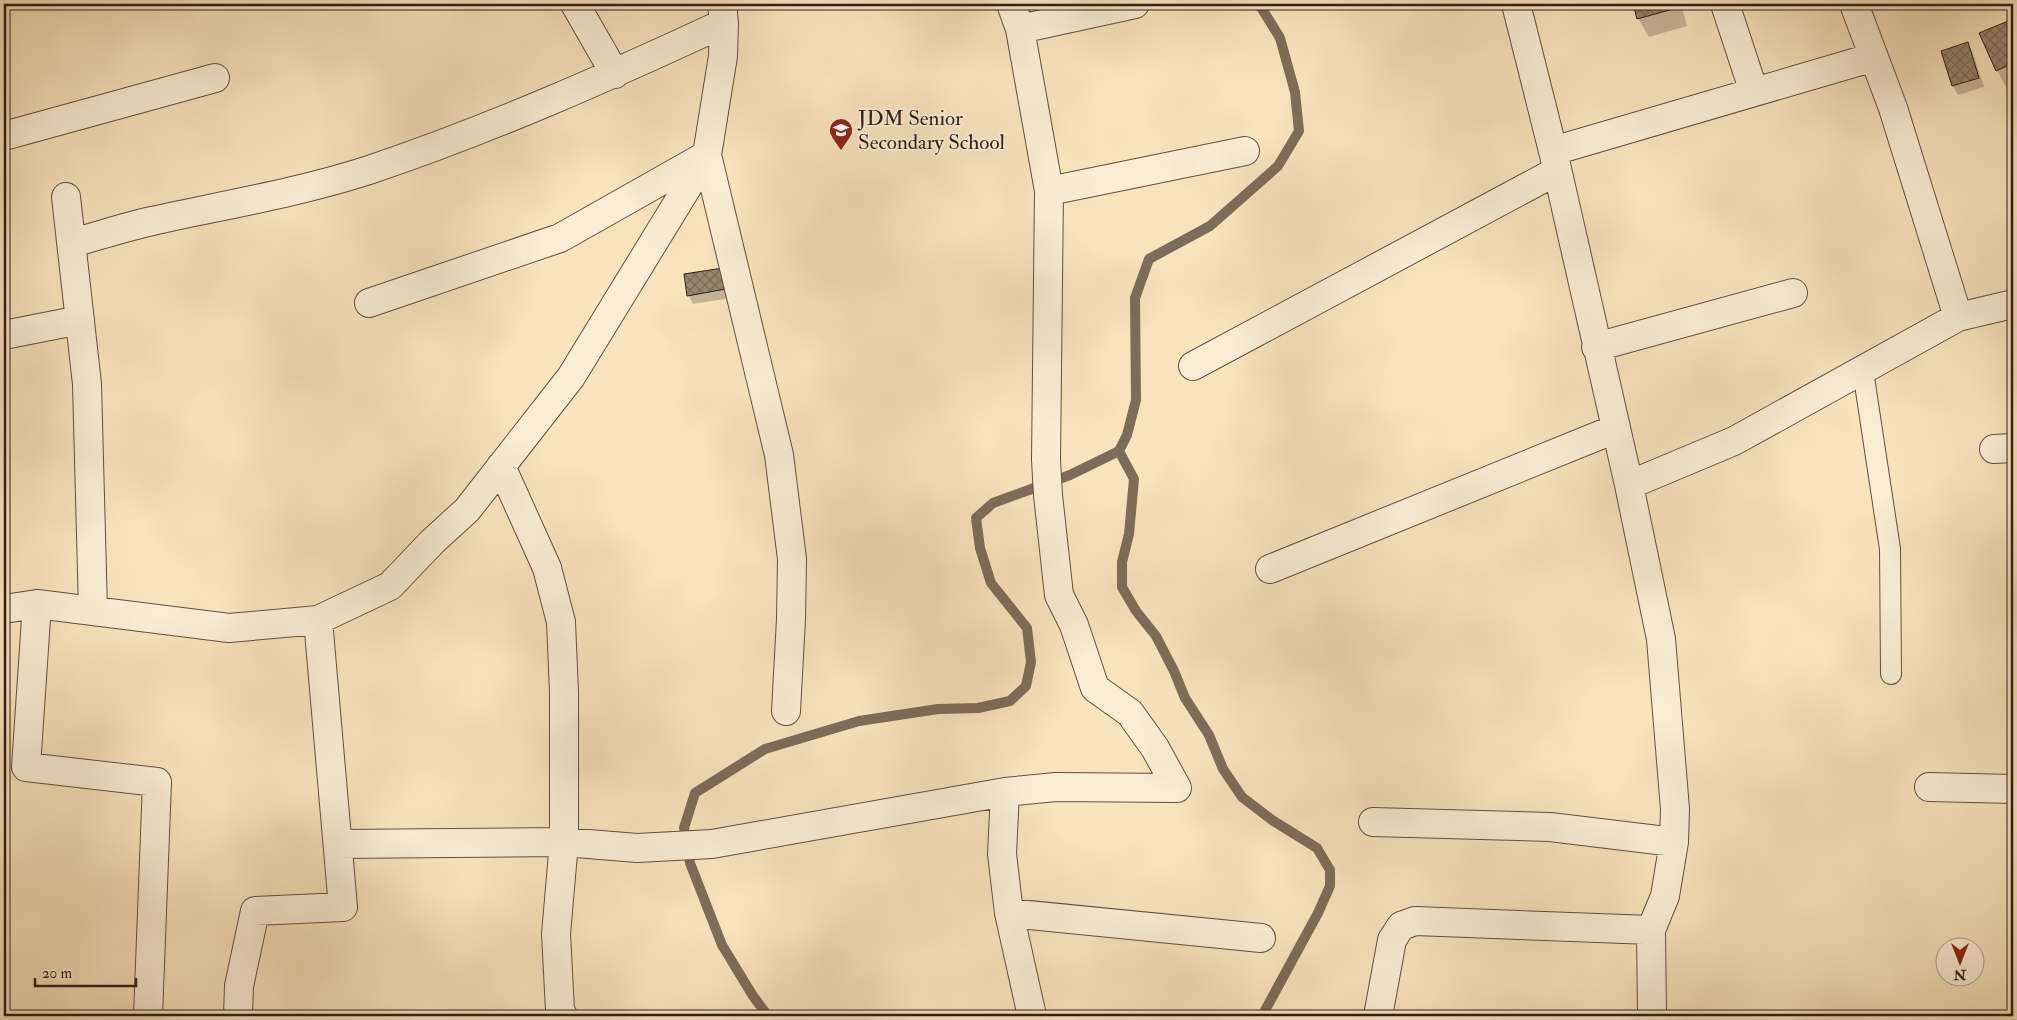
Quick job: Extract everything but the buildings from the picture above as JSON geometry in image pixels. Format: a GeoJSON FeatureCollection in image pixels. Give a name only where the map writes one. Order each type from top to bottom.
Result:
{"type":"FeatureCollection","features":[{"type":"Feature","properties":{"kind":"street"},"geometry":{"type":"LineString","coordinates":[[575,4],[615,74]]}},
{"type":"Feature","properties":{"kind":"street"},"geometry":{"type":"LineString","coordinates":[[338,844],[564,842],[638,848],[712,844],[1005,792],[1056,787],[1177,788],[1155,748],[1130,713],[1095,688],[1074,625],[1059,595],[1046,460],[1049,191],[1020,29],[1011,4]]}},
{"type":"Feature","properties":{"kind":"street"},"geometry":{"type":"LineString","coordinates":[[1020,29],[1135,4]]}},
{"type":"Feature","properties":{"kind":"street"},"geometry":{"type":"LineString","coordinates":[[1516,4],[1555,161],[1629,486],[1661,640],[1675,809],[1674,842],[1665,896],[1651,930],[1652,1016]]}},
{"type":"Feature","properties":{"kind":"street"},"geometry":{"type":"LineString","coordinates":[[1725,4],[1754,92]]}},
{"type":"Feature","properties":{"kind":"street"},"geometry":{"type":"LineString","coordinates":[[1854,4],[1894,108],[1958,317]]}},
{"type":"Feature","properties":{"kind":"street"},"geometry":{"type":"LineString","coordinates":[[72,243],[150,222],[272,195],[367,170],[512,118],[615,74],[723,13]]}},
{"type":"Feature","properties":{"kind":"street"},"geometry":{"type":"LineString","coordinates":[[4,609],[37,604],[229,628],[318,620],[390,586],[432,542],[467,510],[571,377],[707,155],[722,65],[723,13]]}},
{"type":"Feature","properties":{"kind":"street"},"geometry":{"type":"LineString","coordinates":[[1194,366],[1555,161],[1754,92],[1874,57]]}},
{"type":"Feature","properties":{"kind":"street"},"geometry":{"type":"LineString","coordinates":[[4,136],[214,78]]}},
{"type":"Feature","properties":{"kind":"street"},"geometry":{"type":"LineString","coordinates":[[1049,191],[1245,150]]}},
{"type":"Feature","properties":{"kind":"street"},"geometry":{"type":"LineString","coordinates":[[369,303],[560,238],[707,155]]}},
{"type":"Feature","properties":{"kind":"street"},"geometry":{"type":"LineString","coordinates":[[707,155],[779,455],[792,559],[786,711]]}},
{"type":"Feature","properties":{"kind":"street"},"geometry":{"type":"LineString","coordinates":[[66,197],[87,384],[93,610]]}},
{"type":"Feature","properties":{"kind":"street"},"geometry":{"type":"LineString","coordinates":[[1596,347],[1793,293]]}},
{"type":"Feature","properties":{"kind":"street"},"geometry":{"type":"LineString","coordinates":[[1629,486],[1734,441],[1958,317],[2013,304]]}},
{"type":"Feature","properties":{"kind":"street"},"geometry":{"type":"LineString","coordinates":[[4,335],[80,320]]}},
{"type":"Feature","properties":{"kind":"street"},"geometry":{"type":"LineString","coordinates":[[1270,570],[1615,429]]}},
{"type":"Feature","properties":{"kind":"street"},"geometry":{"type":"LineString","coordinates":[[501,466],[547,568],[561,622],[564,692],[564,842],[556,934],[560,1010],[563,1016]]}},
{"type":"Feature","properties":{"kind":"street"},"geometry":{"type":"LineString","coordinates":[[37,604],[26,767],[157,782],[148,1016]]}},
{"type":"Feature","properties":{"kind":"street"},"geometry":{"type":"LineString","coordinates":[[238,1016],[239,986],[255,910],[343,907],[318,620]]}},
{"type":"Feature","properties":{"kind":"street"},"geometry":{"type":"LineString","coordinates":[[1929,787],[2013,789]]}},
{"type":"Feature","properties":{"kind":"street"},"geometry":{"type":"LineString","coordinates":[[1005,792],[1002,854],[1009,913],[1032,1016]]}},
{"type":"Feature","properties":{"kind":"street"},"geometry":{"type":"LineString","coordinates":[[1373,822],[1550,827],[1674,842]]}},
{"type":"Feature","properties":{"kind":"street"},"geometry":{"type":"LineString","coordinates":[[1009,913],[1261,938]]}},
{"type":"Feature","properties":{"kind":"street"},"geometry":{"type":"LineString","coordinates":[[1378,1016],[1392,940],[1401,926],[1414,921],[1651,930]]}},
{"type":"Feature","properties":{"kind":"lane"},"geometry":{"type":"LineString","coordinates":[[1863,371],[1890,549],[1892,674]]}},
{"type":"Feature","properties":{"kind":"waterway"},"geometry":{"type":"LineString","coordinates":[[768,1016],[753,996],[722,945],[690,863],[684,828],[695,793],[765,749],[859,721],[938,709],[978,708],[1010,701],[1026,686],[1031,662],[1027,628],[991,583],[980,548],[976,518],[993,503],[1070,475],[1119,451],[1127,435],[1136,400],[1135,298],[1149,259],[1210,226],[1278,166],[1299,131],[1295,92],[1280,38],[1259,4]]}},
{"type":"Feature","properties":{"kind":"waterway"},"geometry":{"type":"LineString","coordinates":[[1119,451],[1134,479],[1129,534],[1122,562],[1122,587],[1136,611],[1156,636],[1185,698],[1209,735],[1223,769],[1242,797],[1272,820],[1317,848],[1330,870],[1330,886],[1318,913],[1262,1016]]}},
{"type":"Feature","properties":{"kind":"place","name":"JDM Senior Secondary School"},"geometry":{"type":"Point","coordinates":[841,151]}}]}
